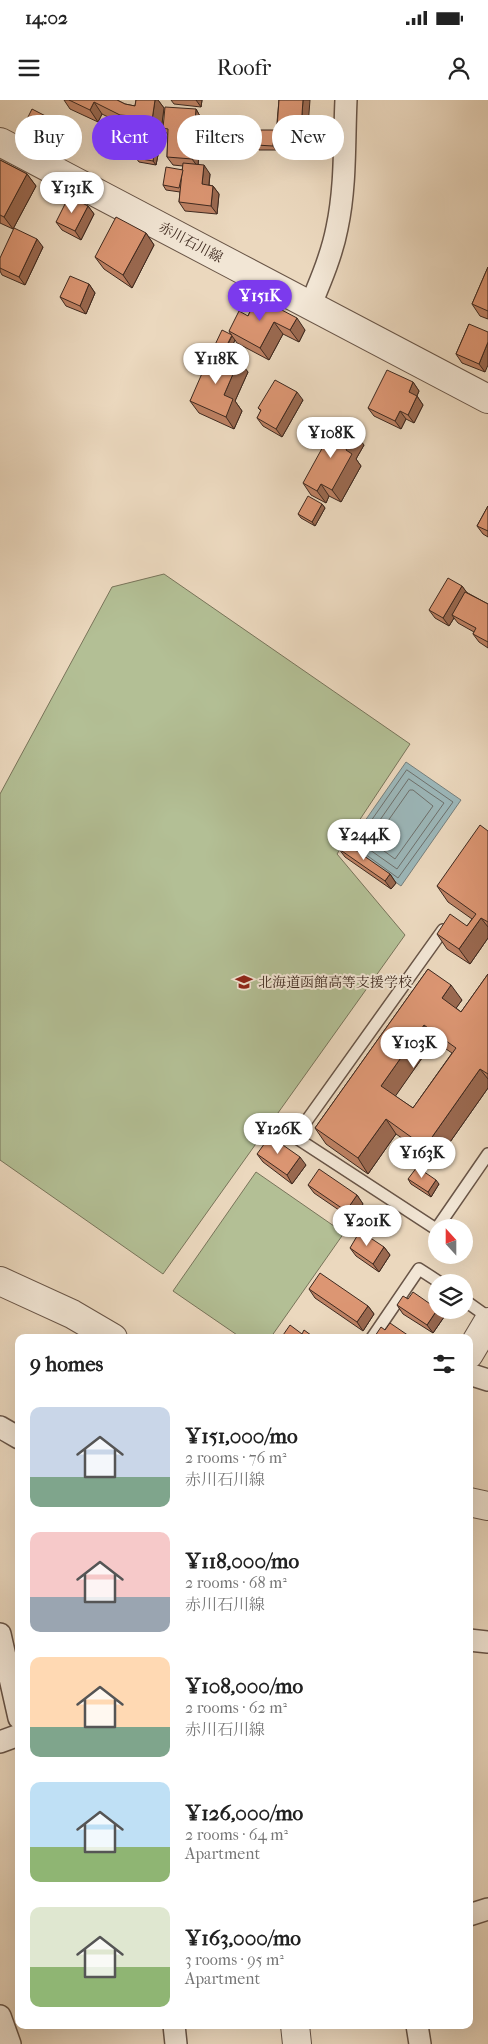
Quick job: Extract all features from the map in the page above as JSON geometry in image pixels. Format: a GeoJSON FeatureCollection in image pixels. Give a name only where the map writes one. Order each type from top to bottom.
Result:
{"type":"FeatureCollection","features":[{"type":"Feature","properties":{"kind":"street"},"geometry":{"type":"LineString","coordinates":[[311,304],[332,250],[337,228],[342,193],[346,100]]}},
{"type":"Feature","properties":{"kind":"street","name":"赤川石川線"},"geometry":{"type":"LineString","coordinates":[[0,142],[311,304],[488,399]]}},
{"type":"Feature","properties":{"kind":"street"},"geometry":{"type":"LineString","coordinates":[[0,1281],[72,1314],[106,1334]]}},
{"type":"Feature","properties":{"kind":"street"},"geometry":{"type":"LineString","coordinates":[[473,1347],[488,1322]]}},
{"type":"Feature","properties":{"kind":"street"},"geometry":{"type":"LineString","coordinates":[[473,1375],[488,1380]]}},
{"type":"Feature","properties":{"kind":"street"},"geometry":{"type":"LineString","coordinates":[[0,1427],[15,1436]]}},
{"type":"Feature","properties":{"kind":"street"},"geometry":{"type":"LineString","coordinates":[[473,1503],[488,1506]]}},
{"type":"Feature","properties":{"kind":"street"},"geometry":{"type":"LineString","coordinates":[[0,1634],[15,1700]]}},
{"type":"Feature","properties":{"kind":"street"},"geometry":{"type":"LineString","coordinates":[[0,1742],[15,1736]]}},
{"type":"Feature","properties":{"kind":"street"},"geometry":{"type":"LineString","coordinates":[[473,1915],[488,1910]]}},
{"type":"Feature","properties":{"kind":"street"},"geometry":{"type":"LineString","coordinates":[[0,2016],[10,2044]]}},
{"type":"Feature","properties":{"kind":"street"},"geometry":{"type":"LineString","coordinates":[[174,2029],[176,2044]]}},
{"type":"Feature","properties":{"kind":"street"},"geometry":{"type":"LineString","coordinates":[[295,2029],[297,2044]]}},
{"type":"Feature","properties":{"kind":"street"},"geometry":{"type":"LineString","coordinates":[[418,2029],[420,2044]]}},
{"type":"Feature","properties":{"kind":"lane"},"geometry":{"type":"LineString","coordinates":[[428,1222],[295,1137],[443,930]]}},
{"type":"Feature","properties":{"kind":"lane"},"geometry":{"type":"LineString","coordinates":[[443,1219],[488,1154]]}},
{"type":"Feature","properties":{"kind":"lane"},"geometry":{"type":"LineString","coordinates":[[375,1334],[419,1269],[428,1275]]}},
{"type":"Feature","properties":{"kind":"lane"},"geometry":{"type":"LineString","coordinates":[[473,1306],[488,1317]]}},
{"type":"Feature","properties":{"kind":"green space","name":"北海道函館高等支援学校"},"geometry":{"type":"Polygon","coordinates":[[[164,574],[410,744],[337,854],[405,935],[163,1274],[0,1160],[0,794],[112,587],[164,574]]]}},
{"type":"Feature","properties":{"kind":"green space"},"geometry":{"type":"Polygon","coordinates":[[[256,1172],[344,1233],[273,1334],[236,1334],[173,1291],[256,1172]]]}},
{"type":"Feature","properties":{"kind":"water"},"geometry":{"type":"Polygon","coordinates":[[[406,762],[461,800],[401,886],[346,848],[406,762]]]}},
{"type":"Feature","properties":{"kind":"building"},"geometry":{"type":"Polygon","coordinates":[[[69,100],[117,100],[135,106],[136,100],[155,100],[153,115],[120,115],[94,102],[90,110],[69,100]]]}},
{"type":"Feature","properties":{"kind":"building"},"geometry":{"type":"Polygon","coordinates":[[[279,100],[303,100],[302,115],[278,115],[279,100]]]}},
{"type":"Feature","properties":{"kind":"building"},"geometry":{"type":"Polygon","coordinates":[[[165,107],[196,109],[196,115],[177,115],[177,158],[167,157],[168,129],[167,115],[164,115],[165,107]]]}},
{"type":"Feature","properties":{"kind":"building"},"geometry":{"type":"Polygon","coordinates":[[[32,109],[44,115],[29,115],[32,109]]]}},
{"type":"Feature","properties":{"kind":"building"},"geometry":{"type":"Polygon","coordinates":[[[262,130],[272,130],[272,146],[262,145],[262,130]]]}},
{"type":"Feature","properties":{"kind":"building"},"geometry":{"type":"Polygon","coordinates":[[[0,160],[27,174],[4,217],[0,215],[0,160]]]}},
{"type":"Feature","properties":{"kind":"building"},"geometry":{"type":"Polygon","coordinates":[[[183,163],[204,165],[202,184],[213,186],[211,206],[179,202],[183,163]]]}},
{"type":"Feature","properties":{"kind":"building"},"geometry":{"type":"Polygon","coordinates":[[[166,167],[183,170],[179,188],[163,185],[166,167]]]}},
{"type":"Feature","properties":{"kind":"building"},"geometry":{"type":"Polygon","coordinates":[[[69,196],[88,206],[75,231],[56,222],[69,196]]]}},
{"type":"Feature","properties":{"kind":"building"},"geometry":{"type":"Polygon","coordinates":[[[116,217],[146,233],[123,275],[95,257],[116,217]]]}},
{"type":"Feature","properties":{"kind":"building"},"geometry":{"type":"Polygon","coordinates":[[[14,228],[37,239],[19,277],[0,268],[0,258],[14,228]]]}},
{"type":"Feature","properties":{"kind":"building"},"geometry":{"type":"Polygon","coordinates":[[[488,267],[488,311],[472,304],[488,267]]]}},
{"type":"Feature","properties":{"kind":"building"},"geometry":{"type":"Polygon","coordinates":[[[70,276],[89,284],[80,306],[60,297],[70,276]]]}},
{"type":"Feature","properties":{"kind":"building"},"geometry":{"type":"Polygon","coordinates":[[[257,297],[297,318],[290,330],[274,322],[260,348],[229,331],[239,311],[248,316],[257,297]]]}},
{"type":"Feature","properties":{"kind":"building"},"geometry":{"type":"Polygon","coordinates":[[[469,324],[488,332],[488,342],[479,364],[456,354],[469,324]]]}},
{"type":"Feature","properties":{"kind":"building"},"geometry":{"type":"Polygon","coordinates":[[[222,330],[232,335],[223,353],[213,349],[222,330]]]}},
{"type":"Feature","properties":{"kind":"building"},"geometry":{"type":"Polygon","coordinates":[[[219,352],[239,360],[224,395],[233,399],[226,417],[190,401],[207,362],[213,365],[219,352]]]}},
{"type":"Feature","properties":{"kind":"building"},"geometry":{"type":"Polygon","coordinates":[[[387,370],[413,382],[409,392],[417,396],[408,415],[400,411],[395,421],[368,408],[387,370]]]}},
{"type":"Feature","properties":{"kind":"building"},"geometry":{"type":"Polygon","coordinates":[[[275,380],[297,392],[276,429],[257,418],[261,410],[258,408],[275,380]]]}},
{"type":"Feature","properties":{"kind":"building"},"geometry":{"type":"Polygon","coordinates":[[[336,423],[355,433],[346,450],[352,454],[332,490],[321,484],[317,491],[303,483],[336,423]]]}},
{"type":"Feature","properties":{"kind":"building"},"geometry":{"type":"Polygon","coordinates":[[[308,496],[322,504],[312,522],[298,514],[308,496]]]}},
{"type":"Feature","properties":{"kind":"building"},"geometry":{"type":"Polygon","coordinates":[[[488,506],[488,531],[477,526],[488,506]]]}},
{"type":"Feature","properties":{"kind":"building"},"geometry":{"type":"Polygon","coordinates":[[[448,578],[462,586],[443,618],[429,610],[448,578]]]}},
{"type":"Feature","properties":{"kind":"building"},"geometry":{"type":"Polygon","coordinates":[[[465,592],[488,604],[488,642],[473,634],[476,628],[452,615],[465,592]]]}},
{"type":"Feature","properties":{"kind":"building"},"geometry":{"type":"Polygon","coordinates":[[[480,825],[488,831],[488,922],[481,918],[459,949],[437,934],[450,914],[467,926],[476,914],[437,886],[480,825]]]}},
{"type":"Feature","properties":{"kind":"building"},"geometry":{"type":"Polygon","coordinates":[[[344,842],[390,874],[385,881],[339,849],[344,842]]]}},
{"type":"Feature","properties":{"kind":"building"},"geometry":{"type":"Polygon","coordinates":[[[428,969],[451,985],[442,998],[461,1012],[488,974],[488,1074],[480,1069],[425,1147],[386,1119],[358,1158],[315,1128],[428,969]],[[424,1025],[381,1086],[413,1108],[456,1048],[424,1025]]]}},
{"type":"Feature","properties":{"kind":"building"},"geometry":{"type":"Polygon","coordinates":[[[270,1136],[300,1157],[287,1175],[257,1154],[270,1136]]]}},
{"type":"Feature","properties":{"kind":"building"},"geometry":{"type":"Polygon","coordinates":[[[417,1167],[436,1180],[428,1192],[408,1179],[417,1167]]]}},
{"type":"Feature","properties":{"kind":"building"},"geometry":{"type":"Polygon","coordinates":[[[319,1169],[357,1195],[346,1211],[308,1185],[319,1169]]]}},
{"type":"Feature","properties":{"kind":"building"},"geometry":{"type":"Polygon","coordinates":[[[360,1231],[384,1247],[373,1264],[350,1248],[360,1231]]]}},
{"type":"Feature","properties":{"kind":"building"},"geometry":{"type":"Polygon","coordinates":[[[320,1273],[368,1306],[357,1322],[309,1289],[320,1273]]]}},
{"type":"Feature","properties":{"kind":"building"},"geometry":{"type":"Polygon","coordinates":[[[413,1292],[428,1302],[428,1319],[431,1319],[427,1325],[397,1305],[403,1296],[408,1299],[413,1292]]]}},
{"type":"Feature","properties":{"kind":"building"},"geometry":{"type":"Polygon","coordinates":[[[390,1323],[406,1334],[376,1334],[381,1327],[385,1330],[390,1323]]]}},
{"type":"Feature","properties":{"kind":"building"},"geometry":{"type":"Polygon","coordinates":[[[290,1325],[302,1334],[284,1334],[290,1325]]]}},
{"type":"Feature","properties":{"kind":"place","name":"北海道函館高等支援学校"},"geometry":{"type":"Point","coordinates":[244,982]}}]}
